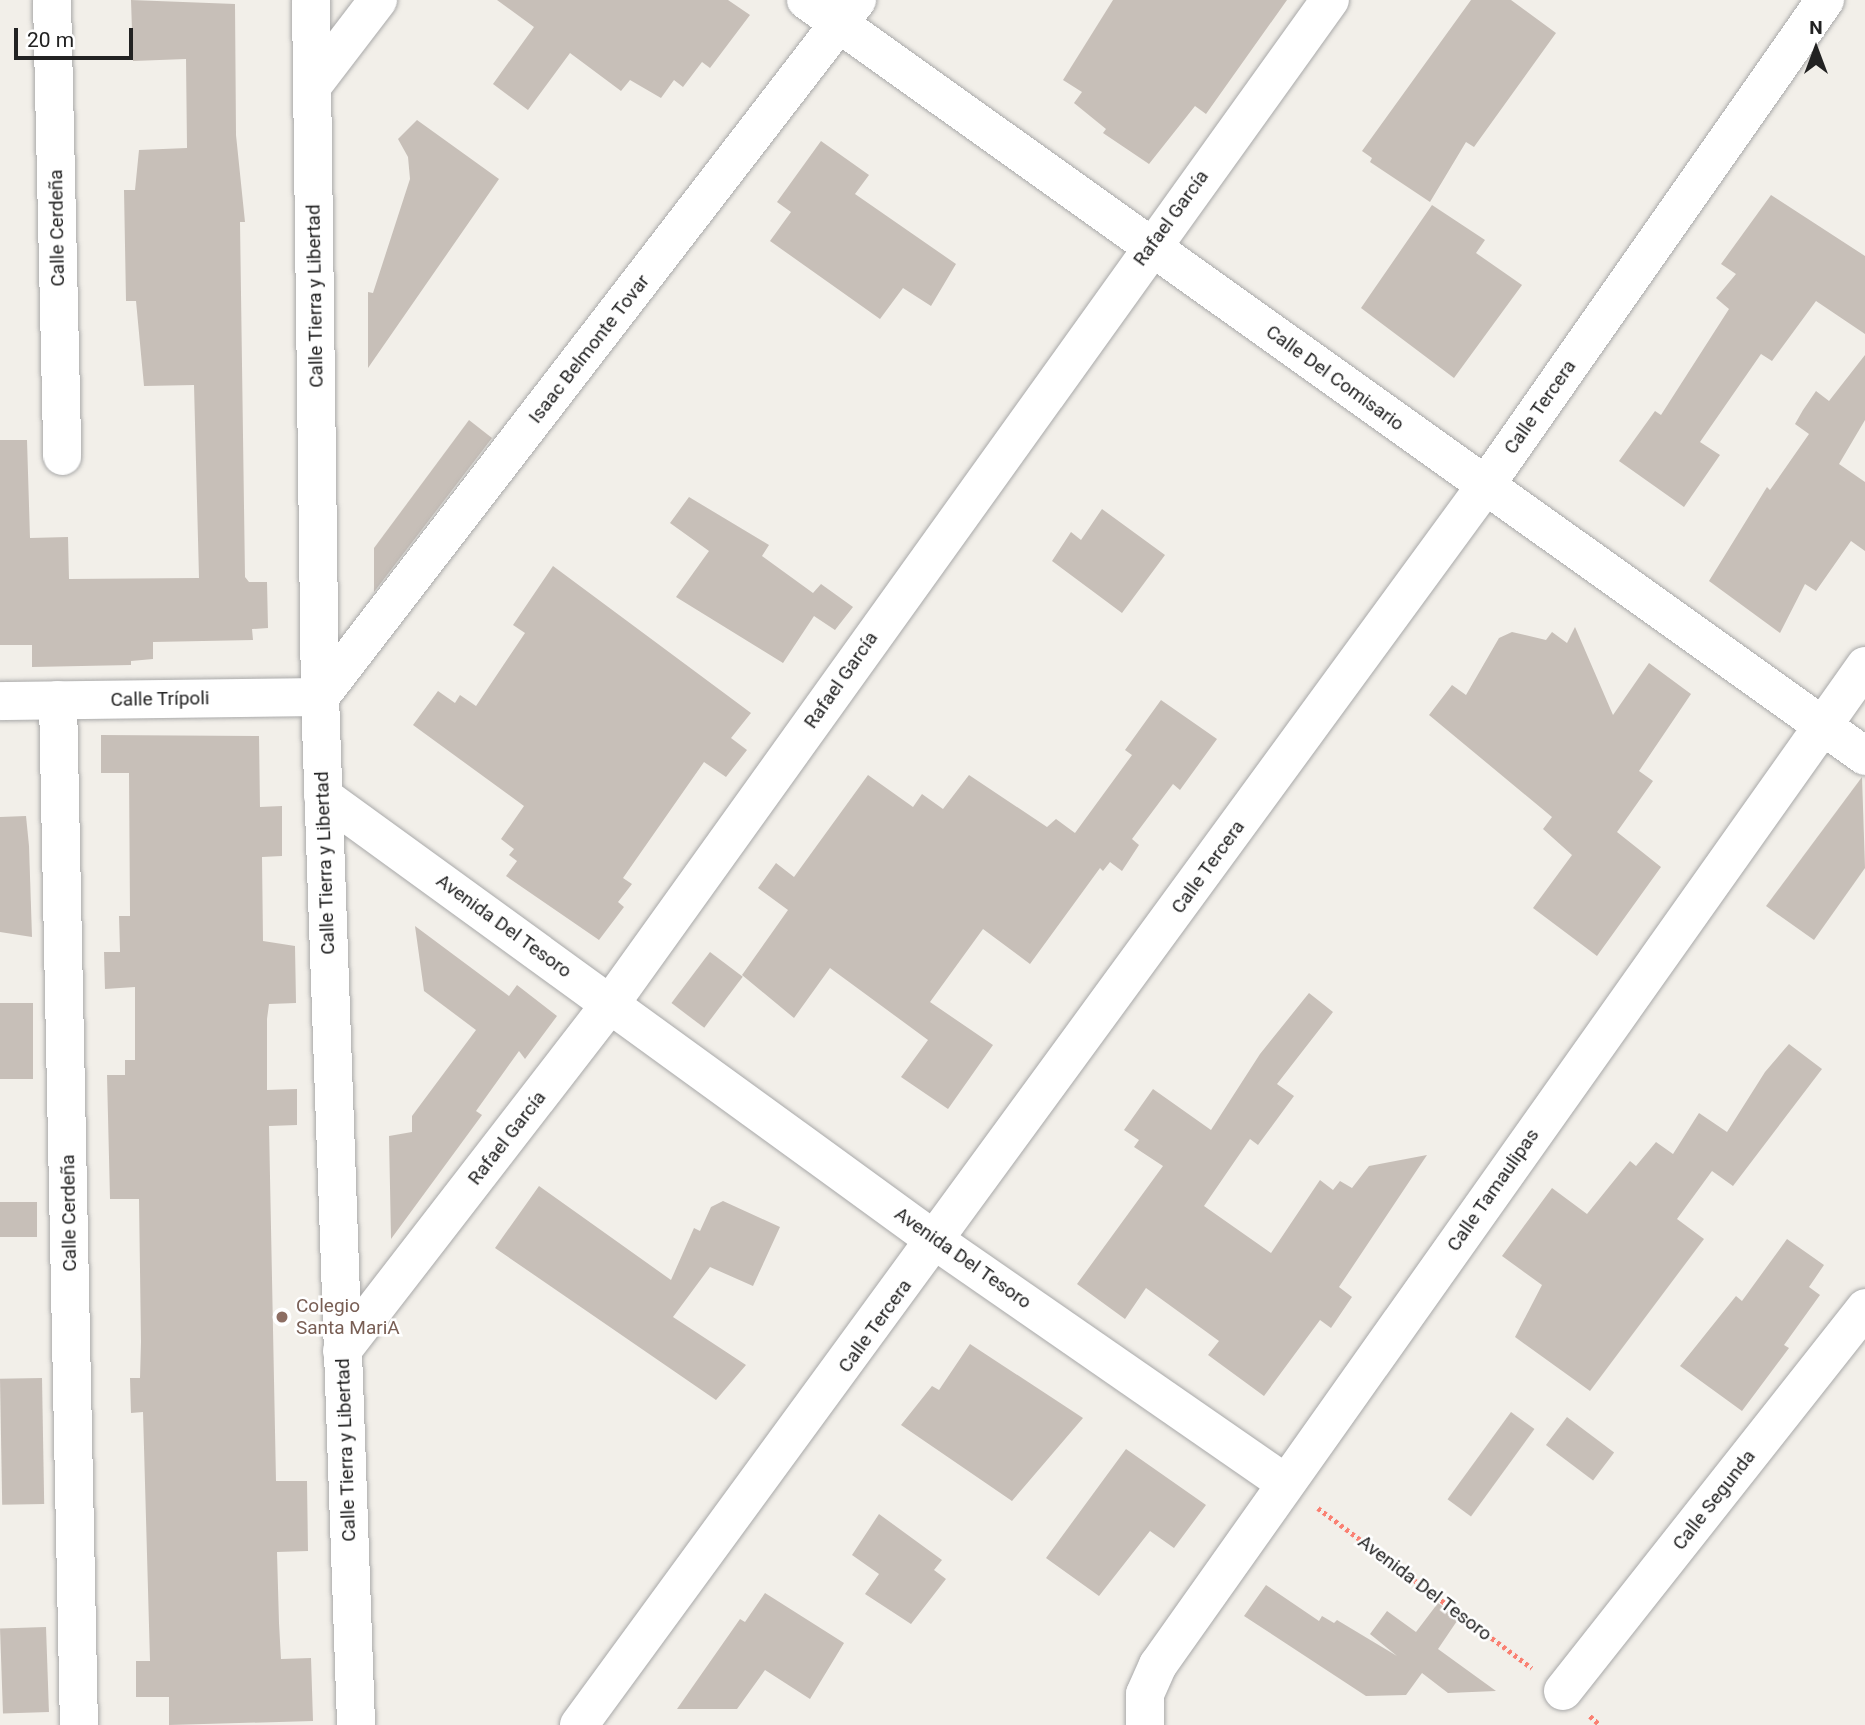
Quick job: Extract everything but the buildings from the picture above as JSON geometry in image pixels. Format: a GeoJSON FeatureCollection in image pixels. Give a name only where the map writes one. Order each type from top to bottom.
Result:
{"type":"FeatureCollection","features":[{"type":"Feature","properties":{"kind":"street","name":"Calle Cerdeña"},"geometry":{"type":"LineString","coordinates":[[52,0],[62,456]]}},
{"type":"Feature","properties":{"kind":"street","name":"Calle Tierra y Libertad"},"geometry":{"type":"LineString","coordinates":[[311,0],[320,697],[356,1725]]}},
{"type":"Feature","properties":{"kind":"street"},"geometry":{"type":"LineString","coordinates":[[313,85],[379,0]]}},
{"type":"Feature","properties":{"kind":"street","name":"Calle Del Comisario"},"geometry":{"type":"LineString","coordinates":[[806,0],[848,12],[1150,246],[1865,756]]}},
{"type":"Feature","properties":{"kind":"street","name":"Rafael García"},"geometry":{"type":"LineString","coordinates":[[342,1351],[611,1003],[1150,246],[1330,0]]}},
{"type":"Feature","properties":{"kind":"street","name":"Calle Tercera"},"geometry":{"type":"LineString","coordinates":[[579,1725],[937,1242],[1485,486],[1825,0]]}},
{"type":"Feature","properties":{"kind":"street","name":"Isaac Belmonte Tovar"},"geometry":{"type":"LineString","coordinates":[[320,697],[848,12]]}},
{"type":"Feature","properties":{"kind":"street","name":"Calle Tamaulipas"},"geometry":{"type":"LineString","coordinates":[[1145,1725],[1145,1694],[1158,1665],[1865,666]]}},
{"type":"Feature","properties":{"kind":"street","name":"Calle Trípoli"},"geometry":{"type":"LineString","coordinates":[[0,701],[320,697]]}},
{"type":"Feature","properties":{"kind":"street","name":"Calle Cerdeña"},"geometry":{"type":"LineString","coordinates":[[58,700],[79,1725]]}},
{"type":"Feature","properties":{"kind":"street","name":"Avenida Del Tesoro"},"geometry":{"type":"LineString","coordinates":[[323,796],[937,1242],[1285,1483]]}},
{"type":"Feature","properties":{"kind":"street","name":"Calle Segunda"},"geometry":{"type":"LineString","coordinates":[[1563,1691],[1865,1308]]}},
{"type":"Feature","properties":{"kind":"path","name":"Avenida Del Tesoro"},"geometry":{"type":"LineString","coordinates":[[1285,1483],[1563,1691],[1600,1725]]}},
{"type":"Feature","properties":{"kind":"place","name":"Colegio Santa MariA"},"geometry":{"type":"Point","coordinates":[282,1317]}}]}
